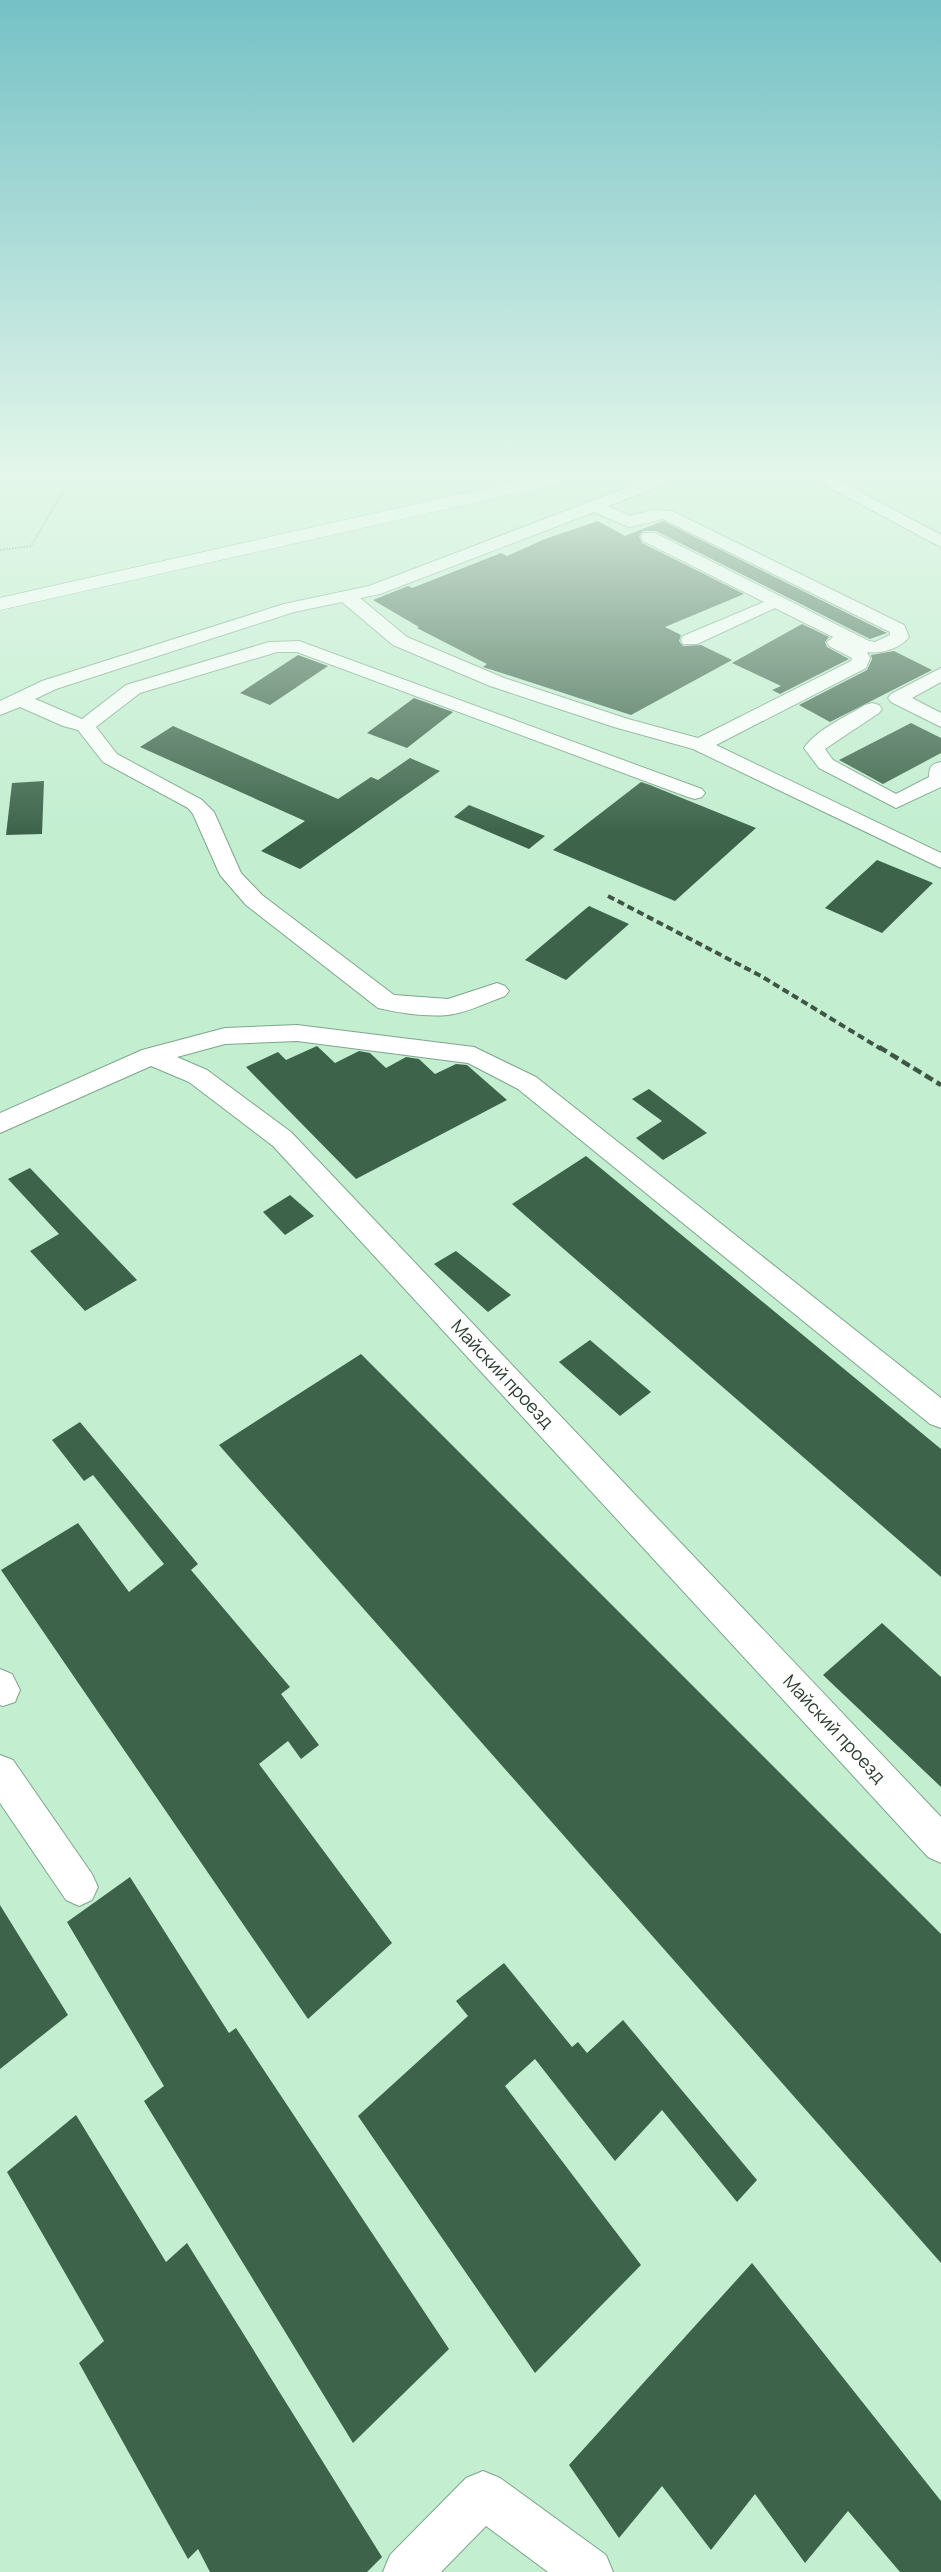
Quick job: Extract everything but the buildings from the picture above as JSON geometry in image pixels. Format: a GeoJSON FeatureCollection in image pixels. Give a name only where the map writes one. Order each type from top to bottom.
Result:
{"type":"FeatureCollection","features":[{"type":"Feature","properties":{"kind":"highway"},"geometry":{"type":"LineString","coordinates":[[0,598],[22,593]]}},
{"type":"Feature","properties":{"kind":"highway"},"geometry":{"type":"LineString","coordinates":[[0,604],[49,593]]}},
{"type":"Feature","properties":{"kind":"street"},"geometry":{"type":"LineString","coordinates":[[0,710],[49,685],[266,615],[362,593]]}},
{"type":"Feature","properties":{"kind":"street"},"geometry":{"type":"LineString","coordinates":[[700,745],[859,664],[861,658],[858,653],[743,593]]}},
{"type":"Feature","properties":{"kind":"street"},"geometry":{"type":"LineString","coordinates":[[760,593],[864,646],[877,648],[900,637],[898,629],[825,593]]}},
{"type":"Feature","properties":{"kind":"street"},"geometry":{"type":"LineString","coordinates":[[347,597],[400,641],[497,682],[621,723],[700,745],[941,861]]}},
{"type":"Feature","properties":{"kind":"street"},"geometry":{"type":"LineString","coordinates":[[690,640],[767,606]]}},
{"type":"Feature","properties":{"kind":"street"},"geometry":{"type":"LineString","coordinates":[[85,726],[133,689],[276,646],[290,645],[323,655],[695,794]]}},
{"type":"Feature","properties":{"kind":"street"},"geometry":{"type":"LineString","coordinates":[[941,674],[898,698],[941,721]]}},
{"type":"Feature","properties":{"kind":"street"},"geometry":{"type":"LineString","coordinates":[[18,699],[70,722],[85,726],[110,758],[195,804],[202,812],[231,875],[254,900],[387,1002],[414,1006],[449,1007],[497,991]]}},
{"type":"Feature","properties":{"kind":"street"},"geometry":{"type":"LineString","coordinates":[[872,709],[814,748],[826,764],[896,802],[940,776]]}},
{"type":"Feature","properties":{"kind":"street"},"geometry":{"type":"LineString","coordinates":[[0,1124],[151,1056],[225,1036],[297,1033],[474,1055],[527,1083],[941,1415]]}},
{"type":"Feature","properties":{"kind":"street","name":"Майский проезд"},"geometry":{"type":"LineString","coordinates":[[151,1056],[198,1076],[282,1139],[941,1844]]}},
{"type":"Feature","properties":{"kind":"street"},"geometry":{"type":"LineString","coordinates":[[0,1772],[79,1887]]}},
{"type":"Feature","properties":{"kind":"street"},"geometry":{"type":"LineString","coordinates":[[407,2572],[483,2495],[589,2572]]}},
{"type":"Feature","properties":{"kind":"railway"},"geometry":{"type":"LineString","coordinates":[[608,896],[761,976],[881,1049]]}},
{"type":"Feature","properties":{"kind":"railway"},"geometry":{"type":"LineString","coordinates":[[879,1047],[941,1085]]}}]}
